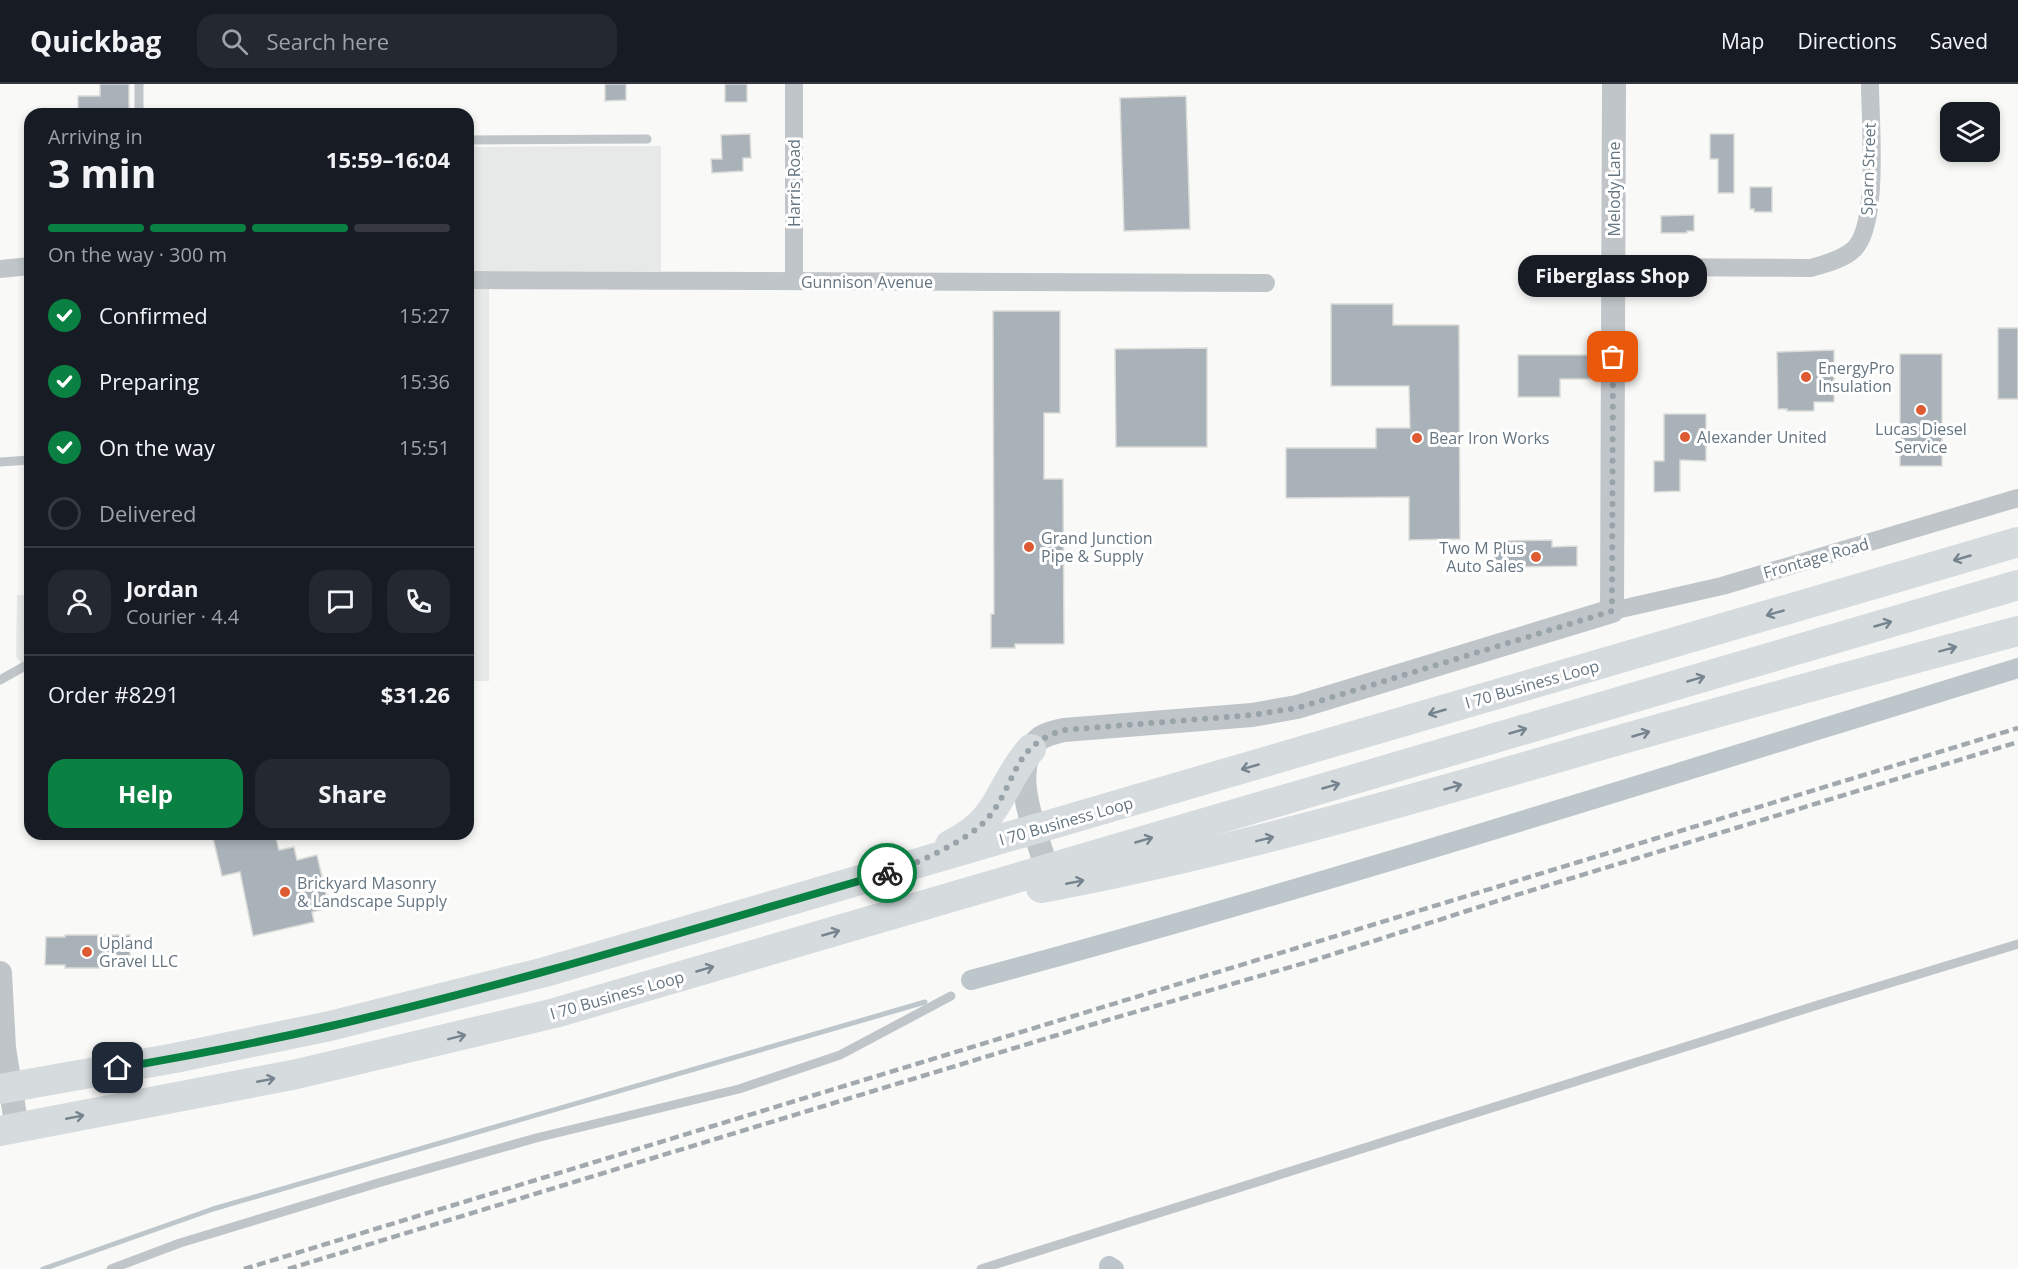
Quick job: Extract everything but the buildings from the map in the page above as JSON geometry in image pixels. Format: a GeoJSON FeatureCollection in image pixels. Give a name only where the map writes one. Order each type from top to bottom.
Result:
{"type":"FeatureCollection","features":[{"type":"Feature","properties":{"kind":"main road","name":"I 70 Business Loop"},"geometry":{"type":"LineString","coordinates":[[5,1088],[175,1058],[330,1026],[545,972],[2018,542]]}},
{"type":"Feature","properties":{"kind":"main road","name":"I 70 Business Loop"},"geometry":{"type":"LineString","coordinates":[[9,1130],[398,1052],[555,1013],[2018,585]]}},
{"type":"Feature","properties":{"kind":"main road"},"geometry":{"type":"LineString","coordinates":[[873,920],[1074,882],[1319,826],[1830,680],[2014,633]]}},
{"type":"Feature","properties":{"kind":"main road"},"geometry":{"type":"LineString","coordinates":[[896,871],[957,841],[986,820],[998,805],[1018,764],[1031,749]]}},
{"type":"Feature","properties":{"kind":"street","name":"Harris Road"},"geometry":{"type":"LineString","coordinates":[[794,84],[794,281]]}},
{"type":"Feature","properties":{"kind":"street","name":"Melody Lane"},"geometry":{"type":"LineString","coordinates":[[1612,611],[1614,84]]}},
{"type":"Feature","properties":{"kind":"street","name":"Sparn Street"},"geometry":{"type":"LineString","coordinates":[[1614,267],[1810,268],[1834,261],[1854,250],[1864,233],[1870,211],[1870,84]]}},
{"type":"Feature","properties":{"kind":"street"},"geometry":{"type":"LineString","coordinates":[[0,268],[24,266]]}},
{"type":"Feature","properties":{"kind":"street","name":"Gunnison Avenue"},"geometry":{"type":"LineString","coordinates":[[474,280],[1266,283]]}},
{"type":"Feature","properties":{"kind":"street","name":"Frontage Road"},"geometry":{"type":"LineString","coordinates":[[1612,611],[1722,586],[2018,498]]}},
{"type":"Feature","properties":{"kind":"street"},"geometry":{"type":"LineString","coordinates":[[1047,868],[1024,780],[1025,764],[1031,749],[1040,739],[1064,730],[1252,715],[1297,708],[1612,611]]}},
{"type":"Feature","properties":{"kind":"street"},"geometry":{"type":"LineString","coordinates":[[0,973],[2,1048],[9,1130]]}},
{"type":"Feature","properties":{"kind":"lane"},"geometry":{"type":"LineString","coordinates":[[139,84],[139,108]]}},
{"type":"Feature","properties":{"kind":"lane"},"geometry":{"type":"LineString","coordinates":[[474,140],[647,139]]}},
{"type":"Feature","properties":{"kind":"lane"},"geometry":{"type":"LineString","coordinates":[[0,462],[24,460]]}},
{"type":"Feature","properties":{"kind":"lane"},"geometry":{"type":"LineString","coordinates":[[0,680],[24,667]]}},
{"type":"Feature","properties":{"kind":"lane"},"geometry":{"type":"LineString","coordinates":[[981,1269],[1798,1011],[2018,944]]}},
{"type":"Feature","properties":{"kind":"lane"},"geometry":{"type":"LineString","coordinates":[[111,1269],[180,1243],[389,1180],[536,1138],[739,1089],[840,1055],[951,996]]}},
{"type":"Feature","properties":{"kind":"shaded area"},"geometry":{"type":"Polygon","coordinates":[[[661,146],[661,271],[489,271],[489,681],[474,681],[474,147],[661,146]]]}},
{"type":"Feature","properties":{"kind":"shaded area"},"geometry":{"type":"Polygon","coordinates":[[[17,595],[24,595],[24,666],[16,657],[17,595]]]}},
{"type":"Feature","properties":{"kind":"waterway"},"geometry":{"type":"LineString","coordinates":[[971,980],[1365,868],[2018,668]]}},
{"type":"Feature","properties":{"kind":"waterway"},"geometry":{"type":"LineString","coordinates":[[43,1269],[213,1209],[925,1002]]}},
{"type":"Feature","properties":{"kind":"waterway"},"geometry":{"type":"LineString","coordinates":[[1109,1266],[1114,1269]]}},
{"type":"Feature","properties":{"kind":"railway"},"geometry":{"type":"LineString","coordinates":[[244,1269],[2018,728]]}},
{"type":"Feature","properties":{"kind":"railway"},"geometry":{"type":"LineString","coordinates":[[288,1269],[1087,1026],[1318,959],[1513,896],[2018,742]]}},
{"type":"Feature","properties":{"kind":"way so far"},"geometry":{"type":"LineString","coordinates":[[887,873],[896,871],[957,841],[986,820],[998,805],[1018,764],[1040,739],[1048,734],[1064,730],[1252,715],[1297,708],[1612,611],[1613,357]]}},
{"type":"Feature","properties":{"kind":"place","name":"Fiberglass Shop"},"geometry":{"type":"Point","coordinates":[1613,357]}},
{"type":"Feature","properties":{"kind":"place","name":"EnergyPro Insulation"},"geometry":{"type":"Point","coordinates":[1806,377]}},
{"type":"Feature","properties":{"kind":"place","name":"Lucas Diesel Service"},"geometry":{"type":"Point","coordinates":[1921,410]}},
{"type":"Feature","properties":{"kind":"place","name":"Alexander United"},"geometry":{"type":"Point","coordinates":[1685,437]}},
{"type":"Feature","properties":{"kind":"place","name":"Bear Iron Works"},"geometry":{"type":"Point","coordinates":[1417,438]}},
{"type":"Feature","properties":{"kind":"place","name":"Grand Junction Pipe & Supply"},"geometry":{"type":"Point","coordinates":[1029,547]}},
{"type":"Feature","properties":{"kind":"place","name":"Two M Plus Auto Sales"},"geometry":{"type":"Point","coordinates":[1536,557]}},
{"type":"Feature","properties":{"kind":"place","name":"Brickyard Masonry & Landscape Supply"},"geometry":{"type":"Point","coordinates":[285,892]}},
{"type":"Feature","properties":{"kind":"place","name":"Upland Gravel LLC"},"geometry":{"type":"Point","coordinates":[87,952]}},
{"type":"Feature","properties":{"kind":"route"},"geometry":{"type":"LineString","coordinates":[[118,1068],[330,1026],[545,972],[887,873]]}}]}
